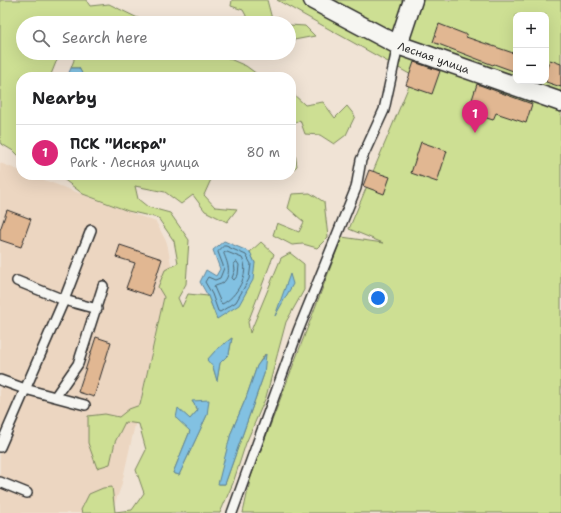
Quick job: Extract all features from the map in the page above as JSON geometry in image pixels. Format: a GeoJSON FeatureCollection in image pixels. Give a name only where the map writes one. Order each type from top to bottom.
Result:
{"type":"FeatureCollection","features":[{"type":"Feature","properties":{"kind":"street","name":"Лесная улица"},"geometry":{"type":"LineString","coordinates":[[313,0],[398,45],[561,102]]}},
{"type":"Feature","properties":{"kind":"street"},"geometry":{"type":"LineString","coordinates":[[398,45],[412,0]]}},
{"type":"Feature","properties":{"kind":"lane"},"geometry":{"type":"LineString","coordinates":[[232,513],[298,330],[356,188],[361,160],[384,110],[398,45]]}},
{"type":"Feature","properties":{"kind":"lane"},"geometry":{"type":"LineString","coordinates":[[0,447],[64,300],[91,230]]}},
{"type":"Feature","properties":{"kind":"lane"},"geometry":{"type":"LineString","coordinates":[[17,281],[64,300],[96,309]]}},
{"type":"Feature","properties":{"kind":"lane"},"geometry":{"type":"LineString","coordinates":[[55,397],[78,364],[103,286]]}},
{"type":"Feature","properties":{"kind":"lane"},"geometry":{"type":"LineString","coordinates":[[0,380],[25,389],[85,406]]}},
{"type":"Feature","properties":{"kind":"lane"},"geometry":{"type":"LineString","coordinates":[[0,482],[27,493]]}},
{"type":"Feature","properties":{"kind":"shaded area"},"geometry":{"type":"Polygon","coordinates":[[[0,163],[16,169],[16,180],[44,180],[156,222],[167,243],[171,264],[121,487],[111,513],[0,513],[0,163]]]}},
{"type":"Feature","properties":{"kind":"green space"},"geometry":{"type":"Polygon","coordinates":[[[0,0],[86,0],[90,6],[109,4],[134,16],[16,16],[16,60],[58,60],[52,72],[16,72],[16,153],[0,143],[0,0]]]}},
{"type":"Feature","properties":{"kind":"green space"},"geometry":{"type":"Polygon","coordinates":[[[232,0],[267,0],[271,16],[246,16],[243,10],[231,6],[232,0]]]}},
{"type":"Feature","properties":{"kind":"green space"},"geometry":{"type":"Polygon","coordinates":[[[277,0],[561,0],[561,513],[243,513],[251,476],[342,237],[383,243],[349,229],[413,76],[277,0]]]}},
{"type":"Feature","properties":{"kind":"green space"},"geometry":{"type":"Polygon","coordinates":[[[296,25],[305,26],[315,36],[296,40],[296,25]]]}},
{"type":"Feature","properties":{"kind":"green space"},"geometry":{"type":"Polygon","coordinates":[[[74,60],[232,60],[246,66],[254,72],[81,72],[79,68],[71,68],[74,60]]]}},
{"type":"Feature","properties":{"kind":"green space"},"geometry":{"type":"Polygon","coordinates":[[[296,97],[305,105],[323,102],[335,118],[347,106],[355,116],[346,135],[334,144],[320,135],[305,134],[300,120],[296,123],[296,97]]]}},
{"type":"Feature","properties":{"kind":"green space"},"geometry":{"type":"Polygon","coordinates":[[[65,180],[211,180],[204,195],[215,207],[237,209],[227,222],[205,211],[193,195],[181,204],[165,192],[135,186],[138,199],[148,207],[170,213],[189,240],[186,284],[178,298],[182,307],[188,294],[208,296],[217,319],[255,263],[250,252],[261,242],[274,254],[248,322],[250,333],[281,258],[290,253],[304,264],[304,290],[286,322],[266,397],[246,443],[233,483],[220,513],[82,513],[81,510],[89,494],[103,488],[112,487],[115,512],[132,510],[144,493],[136,470],[146,450],[139,424],[125,422],[115,442],[110,464],[97,468],[88,443],[88,416],[105,414],[119,417],[129,409],[140,405],[164,297],[158,287],[165,270],[178,263],[174,241],[158,218],[128,211],[83,194],[65,180]],[[232,338],[216,350],[208,360],[213,367],[217,380],[220,363],[229,354],[232,338]],[[265,354],[257,366],[246,398],[231,433],[219,484],[225,484],[264,374],[265,354]],[[192,401],[198,410],[190,419],[178,409],[190,431],[173,473],[179,475],[207,415],[192,401]]]}},
{"type":"Feature","properties":{"kind":"green space"},"geometry":{"type":"Polygon","coordinates":[[[310,193],[324,202],[328,237],[317,248],[303,244],[292,245],[273,235],[277,223],[299,232],[304,222],[288,208],[292,194],[310,193]]]}},
{"type":"Feature","properties":{"kind":"water"},"geometry":{"type":"Polygon","coordinates":[[[71,68],[79,68],[81,72],[69,72],[71,68]]]}},
{"type":"Feature","properties":{"kind":"water"},"geometry":{"type":"Polygon","coordinates":[[[224,241],[250,252],[255,263],[253,280],[239,305],[217,319],[208,296],[200,282],[206,270],[216,276],[220,269],[213,250],[224,241]]]}},
{"type":"Feature","properties":{"kind":"water"},"geometry":{"type":"Polygon","coordinates":[[[290,274],[293,284],[275,316],[290,274]]]}},
{"type":"Feature","properties":{"kind":"water"},"geometry":{"type":"Polygon","coordinates":[[[232,338],[229,354],[220,363],[217,381],[213,367],[207,360],[216,350],[232,338]]]}},
{"type":"Feature","properties":{"kind":"water"},"geometry":{"type":"Polygon","coordinates":[[[266,354],[264,374],[225,484],[218,484],[231,433],[246,398],[257,366],[266,354]]]}},
{"type":"Feature","properties":{"kind":"water"},"geometry":{"type":"Polygon","coordinates":[[[209,400],[207,415],[179,475],[173,473],[190,431],[176,418],[178,408],[190,419],[198,410],[192,401],[209,400]]]}},
{"type":"Feature","properties":{"kind":"building"},"geometry":{"type":"Polygon","coordinates":[[[439,24],[467,35],[466,37],[513,53],[513,71],[494,64],[493,65],[433,42],[439,24]]]}},
{"type":"Feature","properties":{"kind":"building"},"geometry":{"type":"Polygon","coordinates":[[[550,60],[561,64],[561,87],[549,83],[550,60]]]}},
{"type":"Feature","properties":{"kind":"building"},"geometry":{"type":"Polygon","coordinates":[[[414,62],[440,71],[432,94],[406,85],[414,62]]]}},
{"type":"Feature","properties":{"kind":"building"},"geometry":{"type":"Polygon","coordinates":[[[477,84],[532,104],[526,123],[496,113],[493,120],[468,112],[477,84]]]}},
{"type":"Feature","properties":{"kind":"building"},"geometry":{"type":"Polygon","coordinates":[[[421,142],[447,151],[437,182],[411,173],[421,142]]]}},
{"type":"Feature","properties":{"kind":"building"},"geometry":{"type":"Polygon","coordinates":[[[369,170],[390,177],[384,194],[363,186],[369,170]]]}},
{"type":"Feature","properties":{"kind":"building"},"geometry":{"type":"Polygon","coordinates":[[[7,210],[31,219],[21,247],[0,240],[0,230],[7,210]]]}},
{"type":"Feature","properties":{"kind":"building"},"geometry":{"type":"Polygon","coordinates":[[[120,245],[162,259],[150,296],[126,288],[135,263],[116,257],[120,245]]]}},
{"type":"Feature","properties":{"kind":"building"},"geometry":{"type":"Polygon","coordinates":[[[96,337],[111,342],[94,397],[78,392],[96,337]]]}},
{"type":"Feature","properties":{"kind":"place","name":"ПСК \"Искра\""},"geometry":{"type":"Point","coordinates":[475,133]}}]}
